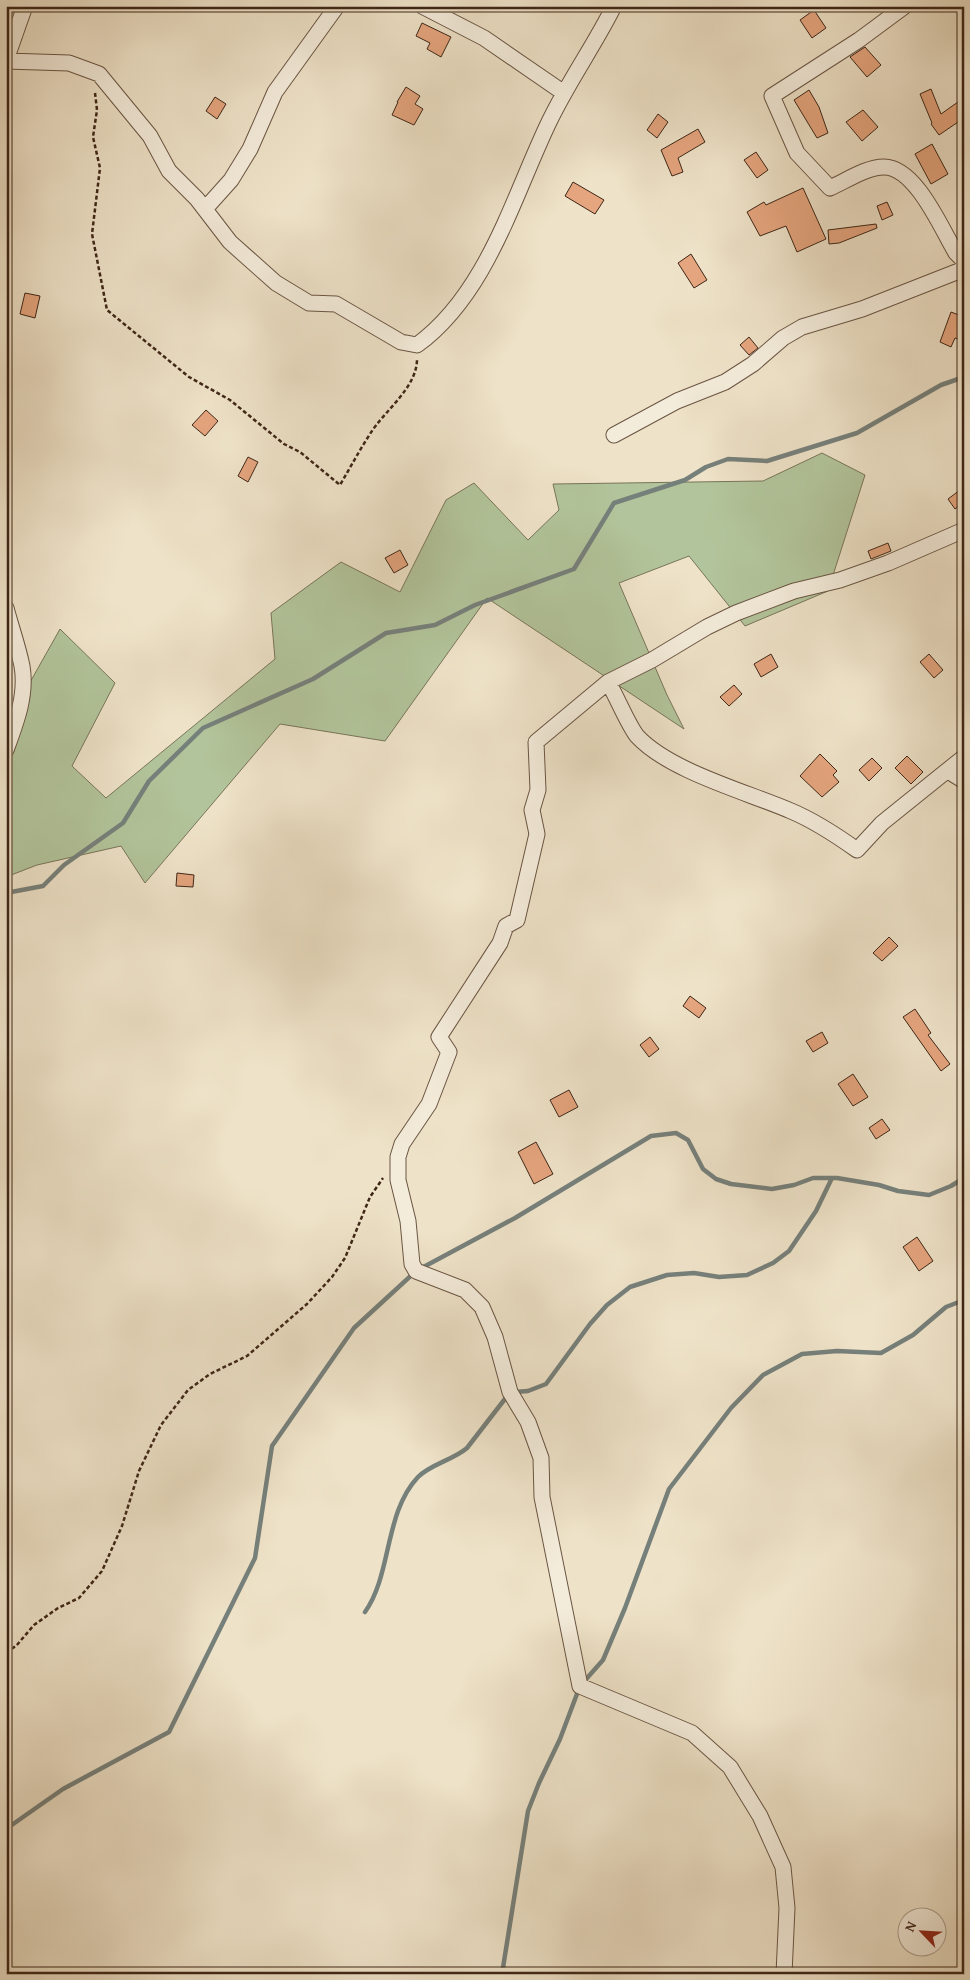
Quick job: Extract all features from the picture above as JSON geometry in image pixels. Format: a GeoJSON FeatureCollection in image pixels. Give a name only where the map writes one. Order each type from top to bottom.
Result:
{"type":"FeatureCollection","features":[{"type":"Feature","properties":{"kind":"street"},"geometry":{"type":"LineString","coordinates":[[25,6],[6,60],[68,63],[100,74],[150,136],[168,170],[205,209],[230,242],[276,284],[309,303],[336,304],[401,342],[417,345],[432,334],[475,280],[492,251],[530,161],[564,93],[614,6]]}},
{"type":"Feature","properties":{"kind":"street"},"geometry":{"type":"LineString","coordinates":[[205,209],[231,180],[250,149],[276,92],[337,6]]}},
{"type":"Feature","properties":{"kind":"street"},"geometry":{"type":"LineString","coordinates":[[422,6],[484,38],[564,93]]}},
{"type":"Feature","properties":{"kind":"street"},"geometry":{"type":"LineString","coordinates":[[905,6],[859,40],[772,96],[798,153],[830,188],[872,169],[885,166],[894,169],[917,186],[956,253],[964,261]]}},
{"type":"Feature","properties":{"kind":"street"},"geometry":{"type":"LineString","coordinates":[[614,435],[677,401],[725,382],[753,364],[783,338],[802,327],[862,309],[964,269]]}},
{"type":"Feature","properties":{"kind":"street"},"geometry":{"type":"LineString","coordinates":[[784,1974],[787,1908],[783,1867],[760,1816],[730,1767],[692,1733],[580,1686],[542,1497],[541,1458],[528,1422],[510,1392],[495,1337],[482,1307],[465,1290],[416,1271],[412,1264],[408,1221],[398,1180],[398,1156],[402,1144],[430,1104],[449,1052],[439,1037],[500,943],[506,926],[517,920],[537,834],[532,810],[538,790],[536,742],[608,682],[652,660],[707,627],[736,613],[794,591],[840,580],[888,563],[964,530]]}},
{"type":"Feature","properties":{"kind":"street"},"geometry":{"type":"LineString","coordinates":[[6,608],[22,667],[18,717],[6,750]]}},
{"type":"Feature","properties":{"kind":"street"},"geometry":{"type":"LineString","coordinates":[[608,682],[637,735],[660,754],[683,767],[792,812],[833,833],[857,850],[895,812],[964,757]]}},
{"type":"Feature","properties":{"kind":"street"},"geometry":{"type":"LineString","coordinates":[[948,771],[964,781]]}},
{"type":"Feature","properties":{"kind":"path"},"geometry":{"type":"LineString","coordinates":[[92,72],[97,110],[93,137],[100,168],[92,234],[107,310],[189,378],[230,400],[284,444],[300,452],[340,485],[370,433],[407,387],[417,365],[417,345]]}},
{"type":"Feature","properties":{"kind":"path"},"geometry":{"type":"LineString","coordinates":[[6,1652],[16,1646],[34,1626],[58,1608],[79,1598],[102,1571],[122,1526],[139,1471],[161,1425],[188,1390],[210,1374],[247,1356],[307,1304],[332,1277],[345,1258],[370,1197],[398,1156]]}},
{"type":"Feature","properties":{"kind":"green space"},"geometry":{"type":"Polygon","coordinates":[[[822,453],[865,475],[828,591],[745,626],[689,556],[619,583],[667,695],[684,729],[487,598],[385,741],[280,724],[145,883],[121,846],[37,865],[6,877],[6,725],[60,629],[115,683],[72,766],[106,798],[275,659],[271,613],[341,562],[400,592],[446,500],[474,483],[528,540],[559,510],[553,484],[763,481],[822,453]]]}},
{"type":"Feature","properties":{"kind":"building"},"geometry":{"type":"Polygon","coordinates":[[[814,10],[826,28],[812,38],[800,20],[814,10]]]}},
{"type":"Feature","properties":{"kind":"building"},"geometry":{"type":"Polygon","coordinates":[[[422,23],[451,37],[441,57],[427,49],[430,43],[416,36],[422,23]]]}},
{"type":"Feature","properties":{"kind":"building"},"geometry":{"type":"Polygon","coordinates":[[[865,47],[881,65],[867,77],[850,57],[865,47]]]}},
{"type":"Feature","properties":{"kind":"building"},"geometry":{"type":"Polygon","coordinates":[[[406,87],[420,96],[415,104],[423,109],[414,125],[392,115],[406,87]]]}},
{"type":"Feature","properties":{"kind":"building"},"geometry":{"type":"Polygon","coordinates":[[[931,89],[941,114],[958,102],[964,109],[964,118],[939,135],[931,124],[920,94],[931,89]]]}},
{"type":"Feature","properties":{"kind":"building"},"geometry":{"type":"Polygon","coordinates":[[[809,90],[819,107],[828,133],[817,138],[794,100],[809,90]]]}},
{"type":"Feature","properties":{"kind":"building"},"geometry":{"type":"Polygon","coordinates":[[[215,97],[226,104],[217,119],[206,111],[215,97]]]}},
{"type":"Feature","properties":{"kind":"building"},"geometry":{"type":"Polygon","coordinates":[[[863,110],[878,127],[862,141],[846,122],[863,110]]]}},
{"type":"Feature","properties":{"kind":"building"},"geometry":{"type":"Polygon","coordinates":[[[658,114],[668,122],[657,138],[647,130],[658,114]]]}},
{"type":"Feature","properties":{"kind":"building"},"geometry":{"type":"Polygon","coordinates":[[[698,129],[705,142],[678,158],[683,172],[672,176],[661,150],[698,129]]]}},
{"type":"Feature","properties":{"kind":"building"},"geometry":{"type":"Polygon","coordinates":[[[932,144],[948,174],[931,184],[915,154],[932,144]]]}},
{"type":"Feature","properties":{"kind":"building"},"geometry":{"type":"Polygon","coordinates":[[[756,152],[768,170],[757,178],[744,160],[756,152]]]}},
{"type":"Feature","properties":{"kind":"building"},"geometry":{"type":"Polygon","coordinates":[[[573,182],[604,200],[595,214],[565,196],[573,182]]]}},
{"type":"Feature","properties":{"kind":"building"},"geometry":{"type":"Polygon","coordinates":[[[803,188],[826,239],[797,252],[786,226],[760,236],[747,212],[764,202],[766,205],[803,188]]]}},
{"type":"Feature","properties":{"kind":"building"},"geometry":{"type":"Polygon","coordinates":[[[887,202],[893,215],[882,220],[877,206],[887,202]]]}},
{"type":"Feature","properties":{"kind":"building"},"geometry":{"type":"Polygon","coordinates":[[[876,224],[877,228],[839,243],[829,244],[828,230],[876,224]]]}},
{"type":"Feature","properties":{"kind":"building"},"geometry":{"type":"Polygon","coordinates":[[[691,254],[707,280],[694,288],[678,263],[691,254]]]}},
{"type":"Feature","properties":{"kind":"building"},"geometry":{"type":"Polygon","coordinates":[[[25,293],[40,296],[35,318],[20,314],[25,293]]]}},
{"type":"Feature","properties":{"kind":"building"},"geometry":{"type":"Polygon","coordinates":[[[951,312],[964,317],[964,341],[955,338],[951,347],[940,342],[951,312]]]}},
{"type":"Feature","properties":{"kind":"building"},"geometry":{"type":"Polygon","coordinates":[[[749,337],[758,348],[749,355],[740,345],[749,337]]]}},
{"type":"Feature","properties":{"kind":"building"},"geometry":{"type":"Polygon","coordinates":[[[206,410],[218,421],[205,436],[192,425],[206,410]]]}},
{"type":"Feature","properties":{"kind":"building"},"geometry":{"type":"Polygon","coordinates":[[[248,457],[258,462],[248,482],[238,476],[248,457]]]}},
{"type":"Feature","properties":{"kind":"building"},"geometry":{"type":"Polygon","coordinates":[[[964,487],[964,502],[955,509],[948,499],[964,487]]]}},
{"type":"Feature","properties":{"kind":"building"},"geometry":{"type":"Polygon","coordinates":[[[888,543],[891,551],[871,559],[868,551],[888,543]]]}},
{"type":"Feature","properties":{"kind":"building"},"geometry":{"type":"Polygon","coordinates":[[[400,550],[408,565],[394,573],[385,558],[400,550]]]}},
{"type":"Feature","properties":{"kind":"building"},"geometry":{"type":"Polygon","coordinates":[[[771,654],[778,667],[761,677],[754,664],[771,654]]]}},
{"type":"Feature","properties":{"kind":"building"},"geometry":{"type":"Polygon","coordinates":[[[929,654],[943,670],[934,678],[920,662],[929,654]]]}},
{"type":"Feature","properties":{"kind":"building"},"geometry":{"type":"Polygon","coordinates":[[[734,685],[742,694],[729,706],[720,697],[734,685]]]}},
{"type":"Feature","properties":{"kind":"building"},"geometry":{"type":"Polygon","coordinates":[[[820,754],[837,771],[833,775],[839,782],[822,797],[800,776],[820,754]]]}},
{"type":"Feature","properties":{"kind":"building"},"geometry":{"type":"Polygon","coordinates":[[[907,756],[923,772],[911,784],[895,768],[907,756]]]}},
{"type":"Feature","properties":{"kind":"building"},"geometry":{"type":"Polygon","coordinates":[[[872,758],[882,768],[869,781],[859,770],[872,758]]]}},
{"type":"Feature","properties":{"kind":"building"},"geometry":{"type":"Polygon","coordinates":[[[177,873],[194,875],[193,887],[176,886],[177,873]]]}},
{"type":"Feature","properties":{"kind":"building"},"geometry":{"type":"Polygon","coordinates":[[[889,937],[898,946],[882,961],[873,953],[889,937]]]}},
{"type":"Feature","properties":{"kind":"building"},"geometry":{"type":"Polygon","coordinates":[[[690,996],[706,1008],[699,1018],[683,1006],[690,996]]]}},
{"type":"Feature","properties":{"kind":"building"},"geometry":{"type":"Polygon","coordinates":[[[915,1009],[931,1033],[928,1035],[950,1064],[941,1071],[903,1017],[915,1009]]]}},
{"type":"Feature","properties":{"kind":"building"},"geometry":{"type":"Polygon","coordinates":[[[822,1032],[828,1043],[813,1052],[806,1041],[822,1032]]]}},
{"type":"Feature","properties":{"kind":"building"},"geometry":{"type":"Polygon","coordinates":[[[650,1037],[659,1049],[649,1057],[640,1045],[650,1037]]]}},
{"type":"Feature","properties":{"kind":"building"},"geometry":{"type":"Polygon","coordinates":[[[853,1074],[868,1097],[853,1106],[838,1084],[853,1074]]]}},
{"type":"Feature","properties":{"kind":"building"},"geometry":{"type":"Polygon","coordinates":[[[569,1090],[578,1107],[559,1117],[550,1100],[569,1090]]]}},
{"type":"Feature","properties":{"kind":"building"},"geometry":{"type":"Polygon","coordinates":[[[882,1119],[890,1130],[876,1139],[869,1128],[882,1119]]]}},
{"type":"Feature","properties":{"kind":"building"},"geometry":{"type":"Polygon","coordinates":[[[536,1142],[553,1174],[534,1184],[518,1152],[536,1142]]]}},
{"type":"Feature","properties":{"kind":"building"},"geometry":{"type":"Polygon","coordinates":[[[917,1237],[933,1261],[919,1271],[903,1247],[917,1237]]]}},
{"type":"Feature","properties":{"kind":"waterway"},"geometry":{"type":"LineString","coordinates":[[6,893],[43,886],[64,865],[123,823],[149,781],[203,728],[313,679],[386,633],[435,625],[475,605],[574,569],[614,503],[685,480],[706,467],[728,459],[767,461],[857,433],[941,385],[964,377]]}},
{"type":"Feature","properties":{"kind":"waterway"},"geometry":{"type":"LineString","coordinates":[[6,1829],[63,1789],[169,1732],[255,1558],[272,1446],[354,1328],[416,1271],[515,1218],[651,1136],[676,1133],[688,1140],[703,1169],[716,1179],[731,1184],[772,1189],[794,1185],[813,1178],[837,1178],[879,1185],[898,1191],[929,1195],[951,1186],[964,1178]]}},
{"type":"Feature","properties":{"kind":"waterway"},"geometry":{"type":"LineString","coordinates":[[515,1392],[528,1391],[546,1384],[590,1324],[607,1305],[630,1287],[667,1275],[694,1273],[719,1277],[747,1275],[773,1263],[789,1251],[816,1211],[832,1178]]}},
{"type":"Feature","properties":{"kind":"waterway"},"geometry":{"type":"LineString","coordinates":[[502,1974],[528,1811],[560,1739],[580,1686],[603,1660],[625,1608],[669,1489],[731,1408],[763,1375],[802,1354],[837,1351],[881,1353],[913,1335],[946,1307],[964,1300]]}},
{"type":"Feature","properties":{"kind":"waterway"},"geometry":{"type":"LineString","coordinates":[[365,1612],[374,1597],[380,1580],[393,1526],[407,1492],[423,1473],[467,1448],[508,1395]]}}]}
